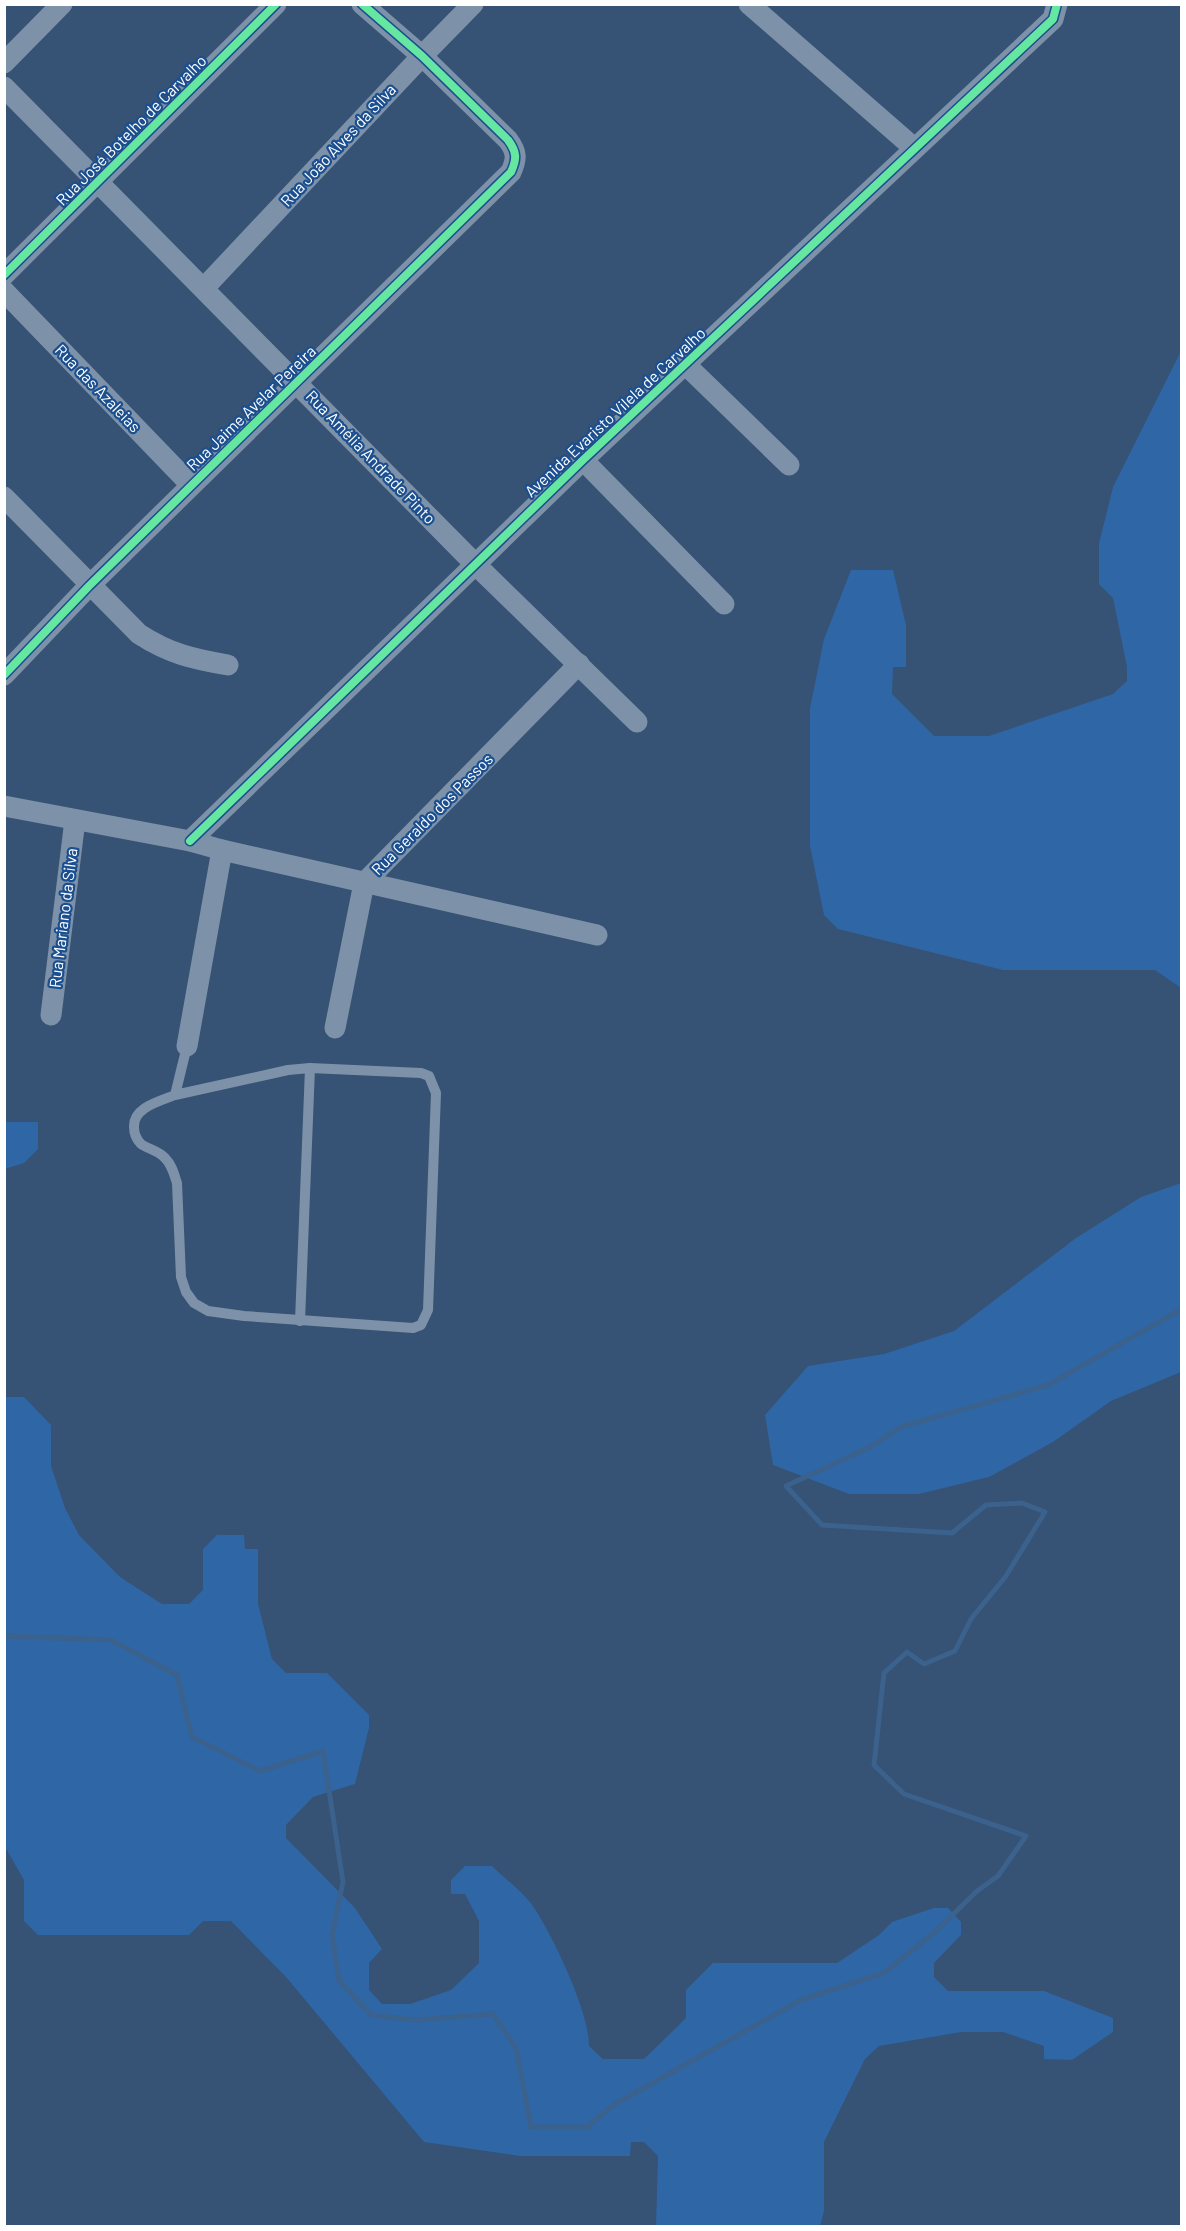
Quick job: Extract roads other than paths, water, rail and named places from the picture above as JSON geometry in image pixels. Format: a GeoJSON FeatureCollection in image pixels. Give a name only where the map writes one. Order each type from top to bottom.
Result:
{"type":"FeatureCollection","features":[{"type":"Feature","properties":{"kind":"street"},"geometry":{"type":"LineString","coordinates":[[4,63],[62,4]]}},
{"type":"Feature","properties":{"kind":"street","name":"Rua José Botelho de Carvalho"},"geometry":{"type":"LineString","coordinates":[[4,274],[276,4]]}},
{"type":"Feature","properties":{"kind":"street"},"geometry":{"type":"LineString","coordinates":[[362,4],[422,56]]}},
{"type":"Feature","properties":{"kind":"street","name":"Rua João Alves da Silva"},"geometry":{"type":"LineString","coordinates":[[204,288],[473,4]]}},
{"type":"Feature","properties":{"kind":"street"},"geometry":{"type":"LineString","coordinates":[[749,4],[914,148]]}},
{"type":"Feature","properties":{"kind":"street","name":"Avenida Evaristo Vilela de Carvalho"},"geometry":{"type":"LineString","coordinates":[[190,841],[474,563],[1053,19],[1057,4]]}},
{"type":"Feature","properties":{"kind":"street","name":"Rua Jaime Avelar Pereira"},"geometry":{"type":"LineString","coordinates":[[4,675],[89,586],[511,172],[516,160],[514,149],[508,140],[422,56]]}},
{"type":"Feature","properties":{"kind":"street","name":"Rua Amélia Andrade Pinto"},"geometry":{"type":"LineString","coordinates":[[4,87],[96,183],[298,382],[474,563],[637,722]]}},
{"type":"Feature","properties":{"kind":"street","name":"Rua das Azaleias"},"geometry":{"type":"LineString","coordinates":[[4,291],[191,485]]}},
{"type":"Feature","properties":{"kind":"street"},"geometry":{"type":"LineString","coordinates":[[685,364],[789,465]]}},
{"type":"Feature","properties":{"kind":"street"},"geometry":{"type":"LineString","coordinates":[[583,460],[724,604]]}},
{"type":"Feature","properties":{"kind":"street"},"geometry":{"type":"LineString","coordinates":[[4,497],[89,586],[139,634],[163,650],[188,658],[228,665]]}},
{"type":"Feature","properties":{"kind":"street","name":"Rua Geraldo dos Passos"},"geometry":{"type":"LineString","coordinates":[[334,1028],[364,883],[579,664]]}},
{"type":"Feature","properties":{"kind":"street"},"geometry":{"type":"LineString","coordinates":[[4,806],[190,841],[597,935]]}},
{"type":"Feature","properties":{"kind":"street","name":"Rua Mariano da Silva"},"geometry":{"type":"LineString","coordinates":[[51,1016],[75,820]]}},
{"type":"Feature","properties":{"kind":"street"},"geometry":{"type":"LineString","coordinates":[[187,1046],[222,850]]}},
{"type":"Feature","properties":{"kind":"lane"},"geometry":{"type":"LineString","coordinates":[[176,1095],[187,1046]]}},
{"type":"Feature","properties":{"kind":"lane"},"geometry":{"type":"LineString","coordinates":[[300,1321],[310,1068]]}},
{"type":"Feature","properties":{"kind":"lane"},"geometry":{"type":"LineString","coordinates":[[310,1068],[421,1073],[429,1076],[434,1082],[436,1093],[428,1310],[421,1325],[413,1328],[300,1321],[208,1311],[194,1303],[186,1292],[181,1277],[177,1183],[173,1168],[164,1156],[140,1143],[135,1134],[134,1123],[138,1114],[149,1106],[176,1095],[288,1070],[310,1068]]}},
{"type":"Feature","properties":{"kind":"waterway"},"geometry":{"type":"LineString","coordinates":[[4,1636],[111,1640],[177,1675],[192,1737],[260,1771],[323,1751],[343,1882],[332,1935],[339,1980],[371,2015],[415,2020],[493,2014],[516,2048],[531,2127],[587,2127],[615,2104],[801,2000],[884,1973],[935,1932],[977,1891],[998,1876],[1026,1836],[904,1794],[874,1765],[884,1673],[907,1652],[924,1664],[955,1651],[971,1619],[1006,1576],[1045,1512],[1022,1503],[986,1505],[952,1533],[822,1525],[786,1486],[870,1447],[901,1427],[1048,1385],[1182,1309]]}}]}
